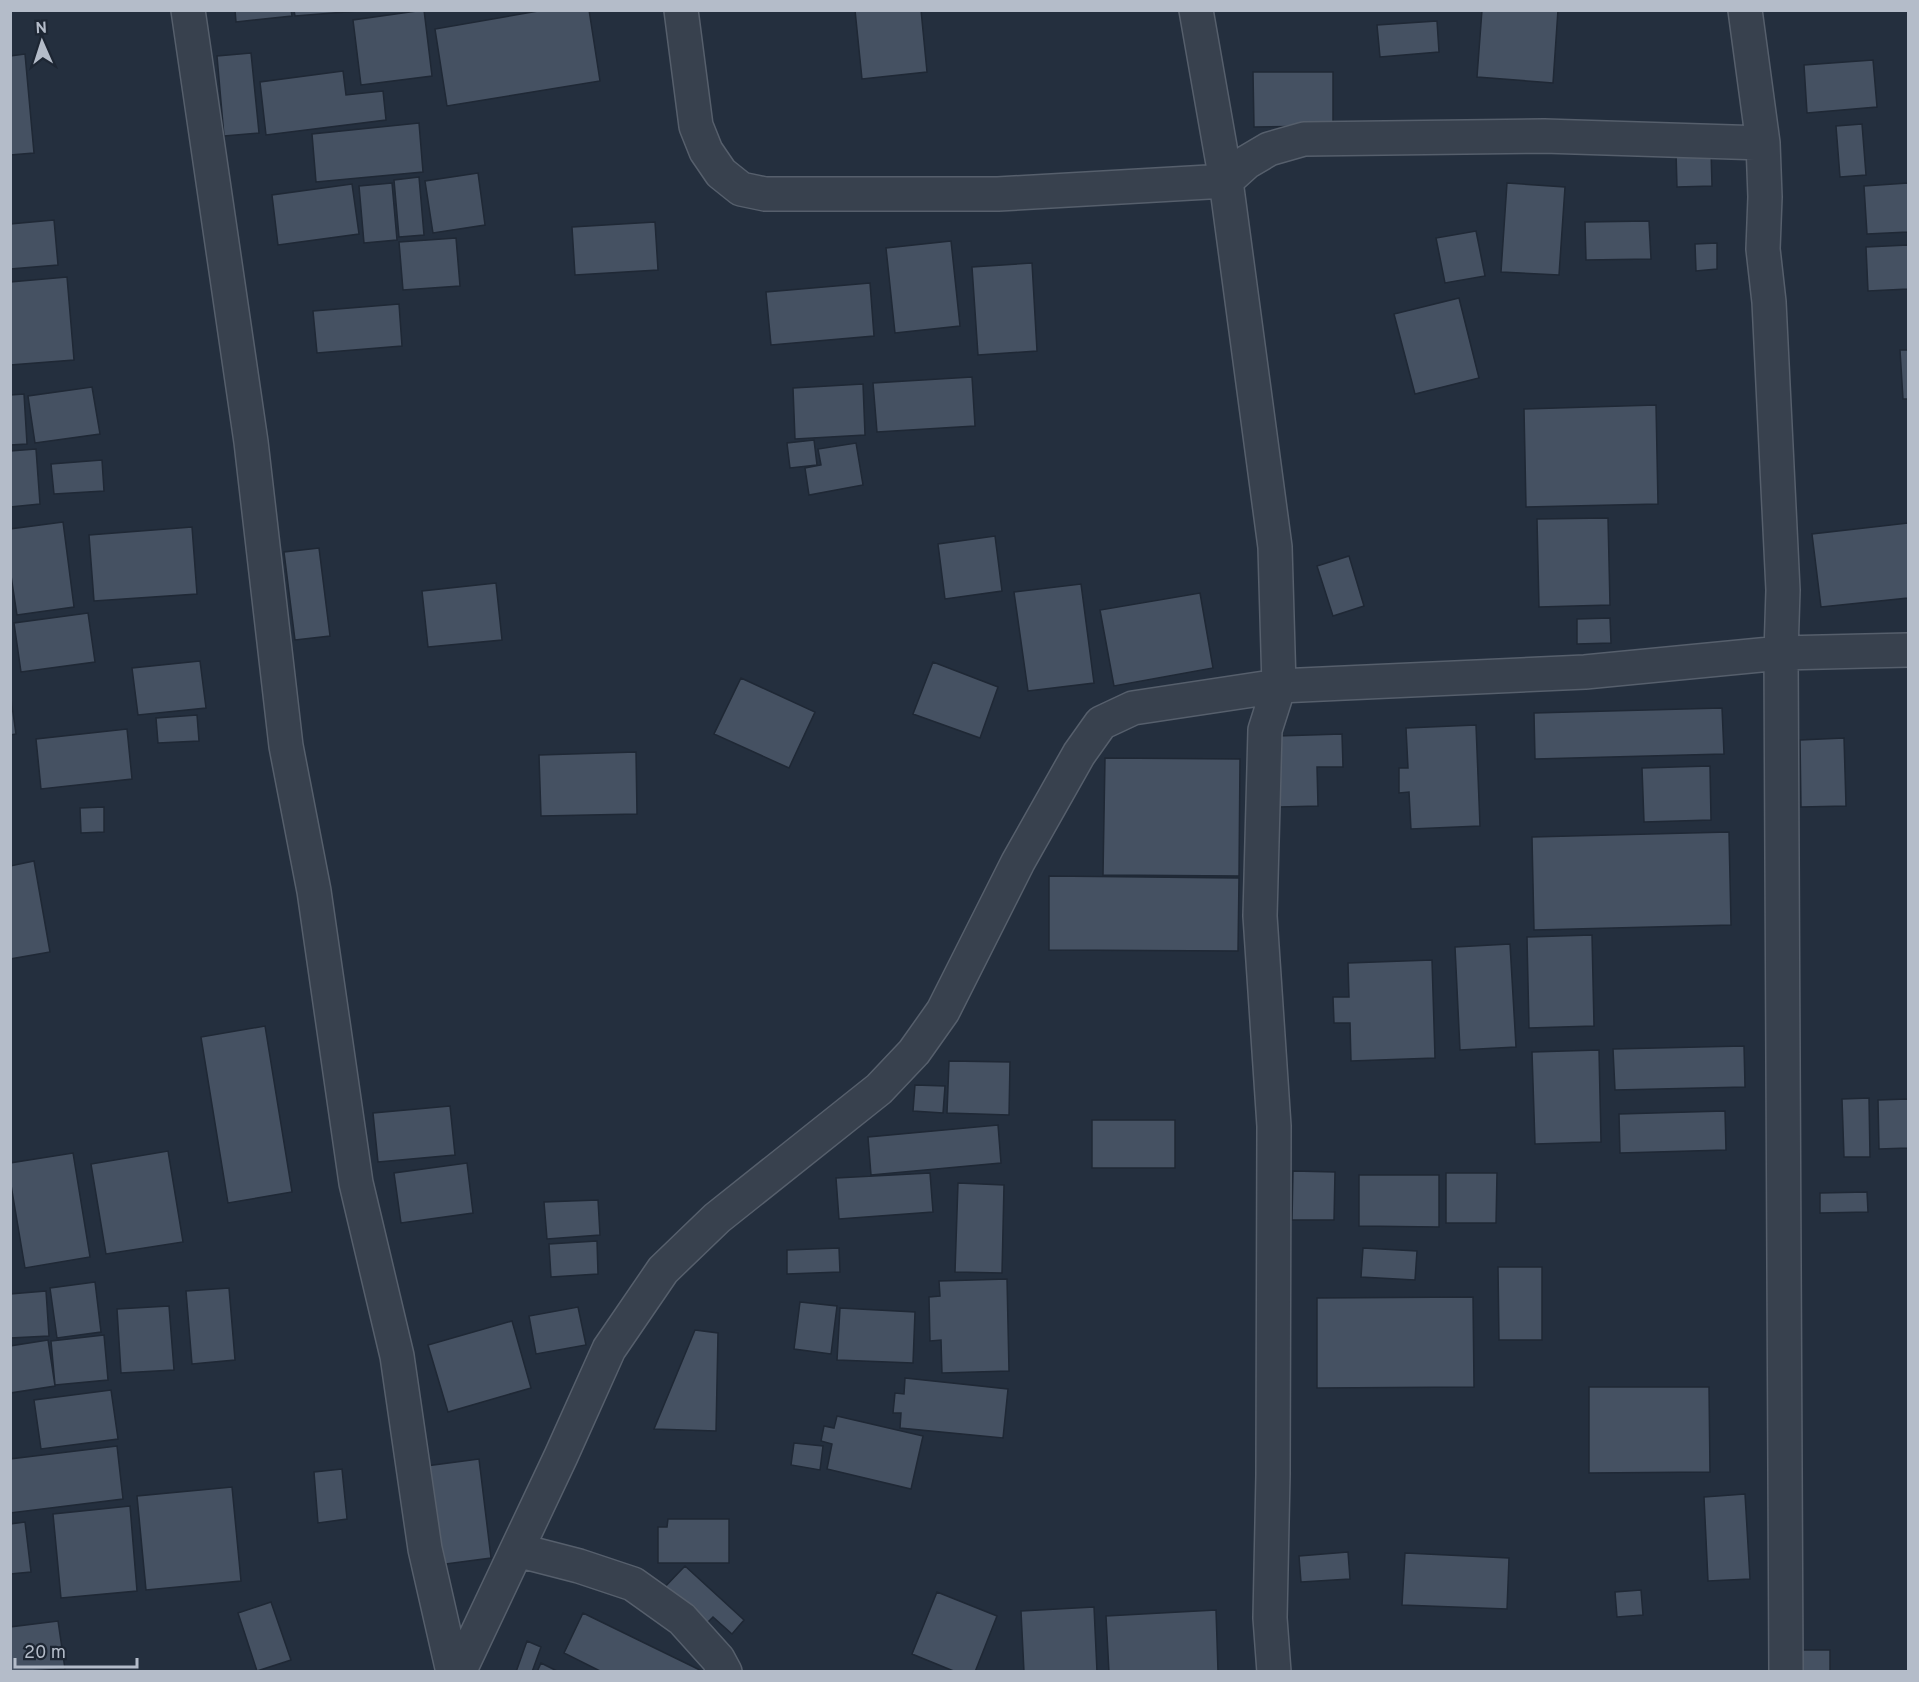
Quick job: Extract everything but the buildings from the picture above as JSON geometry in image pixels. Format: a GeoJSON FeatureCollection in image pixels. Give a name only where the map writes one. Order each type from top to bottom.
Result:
{"type":"FeatureCollection","features":[{"type":"Feature","properties":{"kind":"street"},"geometry":{"type":"LineString","coordinates":[[188,10],[251,442],[286,746],[314,891],[356,1183],[396,1356],[425,1549],[453,1671]]}},
{"type":"Feature","properties":{"kind":"street"},"geometry":{"type":"LineString","coordinates":[[681,10],[696,126],[706,151],[721,173],[741,189],[765,194],[998,194],[1226,181],[1247,162],[1269,149],[1304,140],[1544,136],[1763,143]]}},
{"type":"Feature","properties":{"kind":"street"},"geometry":{"type":"LineString","coordinates":[[1196,10],[1226,181],[1275,547],[1279,686],[1265,730],[1260,916],[1274,1126],[1273,1464],[1269,1618],[1274,1671]]}},
{"type":"Feature","properties":{"kind":"street"},"geometry":{"type":"LineString","coordinates":[[1745,10],[1763,143],[1765,197],[1763,249],[1769,302],[1783,590],[1780,653],[1786,1671]]}},
{"type":"Feature","properties":{"kind":"street"},"geometry":{"type":"LineString","coordinates":[[459,1671],[609,1349],[663,1270],[717,1218],[879,1089],[914,1052],[943,1011],[1018,862],[1079,754],[1101,723],[1133,708],[1279,686],[1585,672],[1780,653],[1908,650]]}},
{"type":"Feature","properties":{"kind":"street"},"geometry":{"type":"LineString","coordinates":[[517,1550],[579,1566],[633,1584],[682,1619],[718,1659],[725,1671]]}}]}
